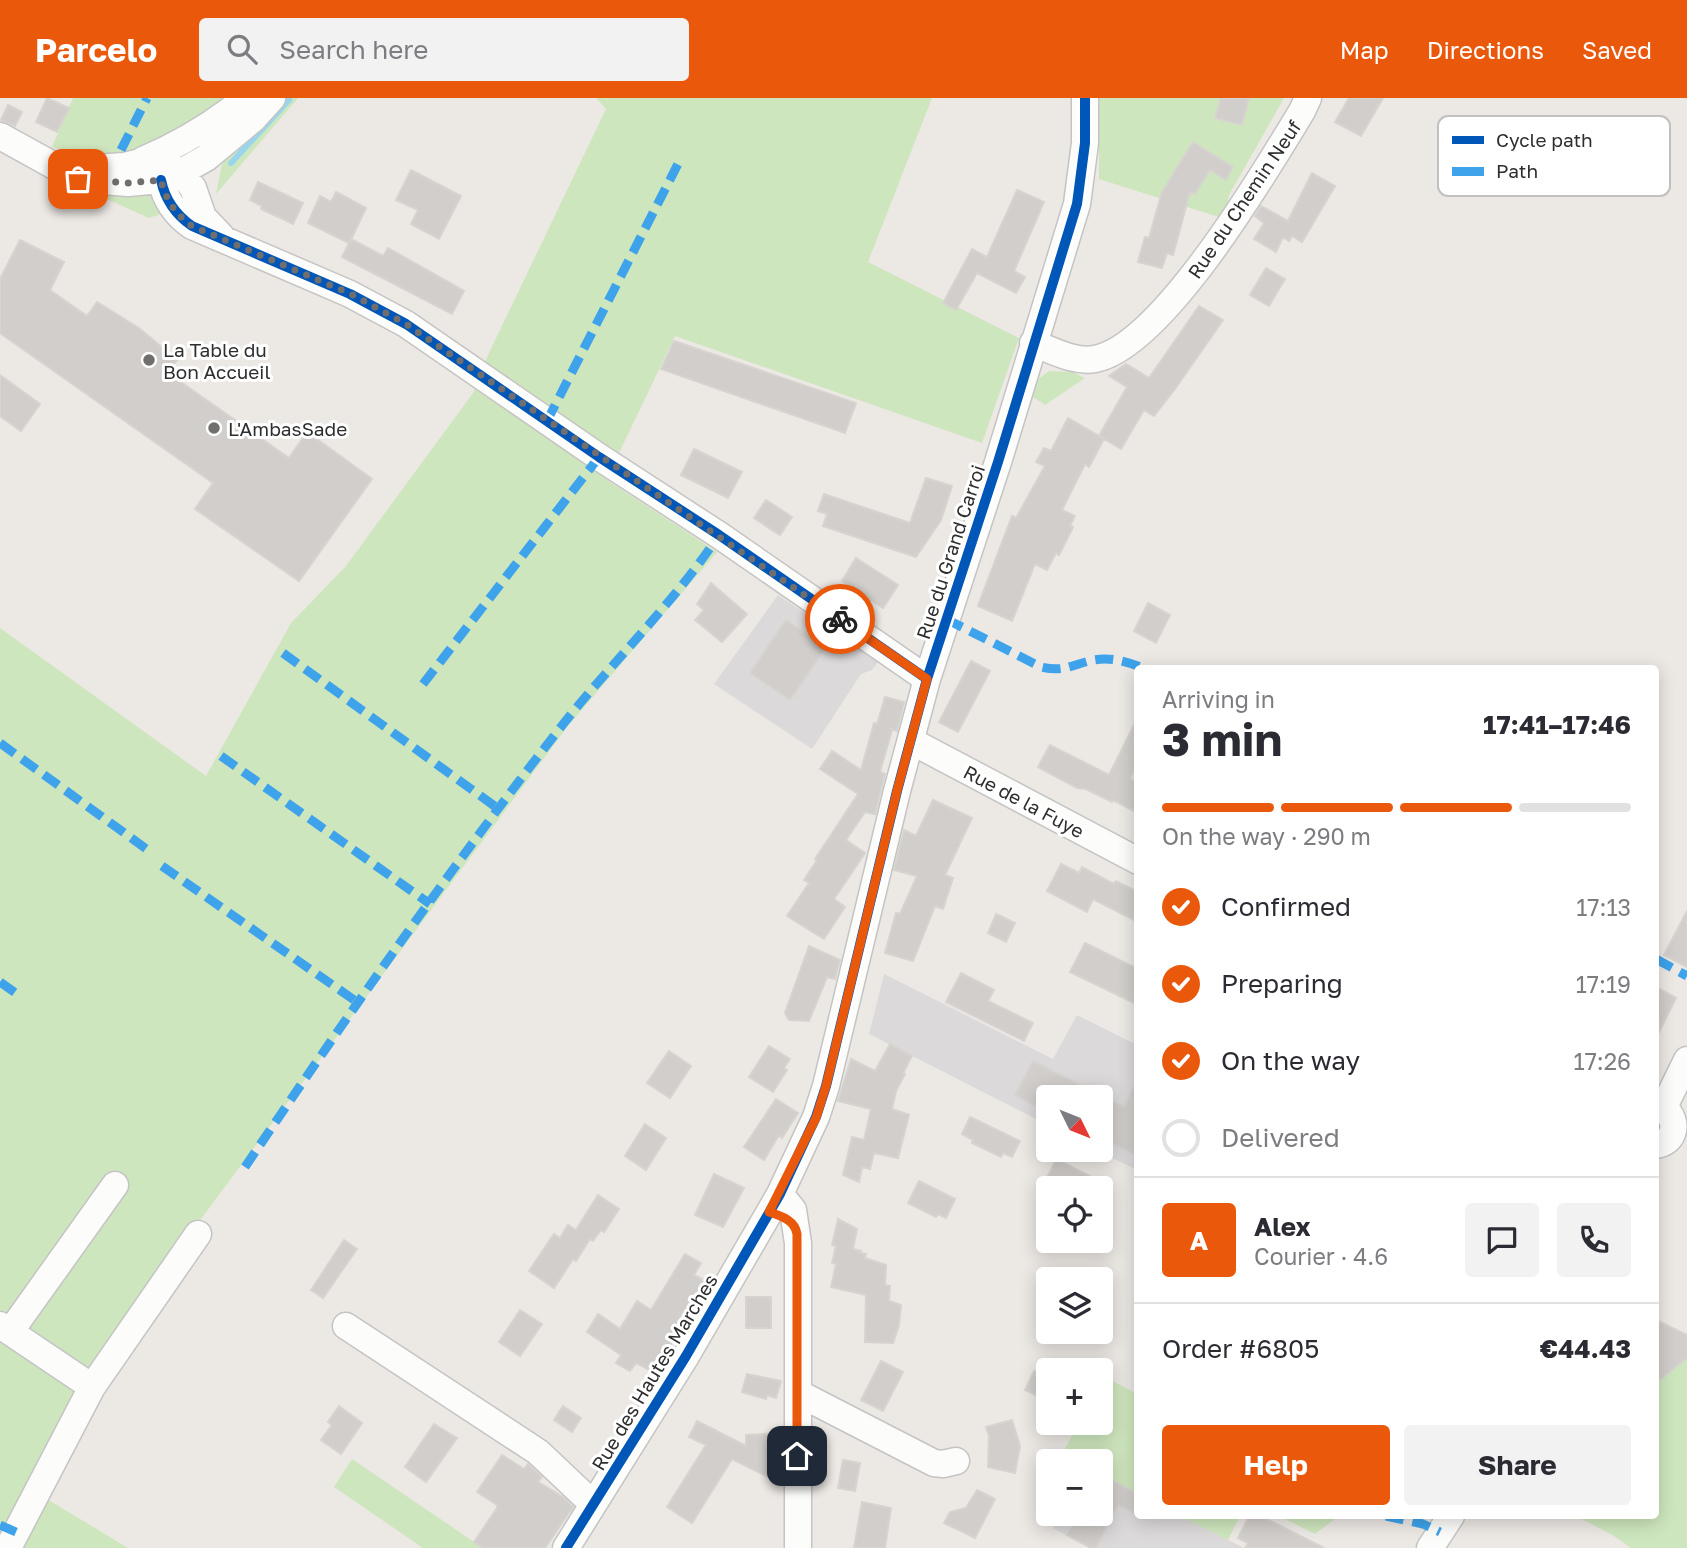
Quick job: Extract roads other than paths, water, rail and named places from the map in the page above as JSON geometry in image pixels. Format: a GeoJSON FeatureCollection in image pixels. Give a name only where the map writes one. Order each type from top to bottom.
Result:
{"type":"FeatureCollection","features":[{"type":"Feature","properties":{"kind":"street"},"geometry":{"type":"LineString","coordinates":[[38,157],[90,168],[124,166],[185,141],[246,98]]}},
{"type":"Feature","properties":{"kind":"street"},"geometry":{"type":"LineString","coordinates":[[252,98],[232,121],[176,157],[168,200],[185,221],[351,294],[406,324],[927,679]]}},
{"type":"Feature","properties":{"kind":"street"},"geometry":{"type":"LineString","coordinates":[[0,136],[78,179],[128,183],[171,173],[206,158],[253,120],[272,98]]}},
{"type":"Feature","properties":{"kind":"street","name":"Rue du Grand Carroi"},"geometry":{"type":"LineString","coordinates":[[775,1203],[816,1118],[826,1086],[927,679],[998,462],[1077,204],[1085,143],[1085,98]]}},
{"type":"Feature","properties":{"kind":"street","name":"Rue du Chemin Neuf"},"geometry":{"type":"LineString","coordinates":[[1033,343],[1073,358],[1091,360],[1105,357],[1132,339],[1185,287],[1208,256],[1249,198],[1308,98]]}},
{"type":"Feature","properties":{"kind":"street"},"geometry":{"type":"LineString","coordinates":[[197,198],[197,180],[206,158]]}},
{"type":"Feature","properties":{"kind":"street"},"geometry":{"type":"LineString","coordinates":[[139,161],[152,159],[193,188],[203,218],[226,240]]}},
{"type":"Feature","properties":{"kind":"street","name":"Rue de la Fuye"},"geometry":{"type":"LineString","coordinates":[[911,741],[1134,859]]}},
{"type":"Feature","properties":{"kind":"street"},"geometry":{"type":"LineString","coordinates":[[1671,1142],[1674,1124],[1669,1113],[1659,1108],[1687,1060]]}},
{"type":"Feature","properties":{"kind":"street"},"geometry":{"type":"LineString","coordinates":[[92,1387],[5,1328],[115,1185]]}},
{"type":"Feature","properties":{"kind":"street"},"geometry":{"type":"LineString","coordinates":[[775,1203],[796,1228],[798,1243],[798,1548]]}},
{"type":"Feature","properties":{"kind":"street","name":"Rue des Hautes Marches"},"geometry":{"type":"LineString","coordinates":[[566,1548],[686,1356],[775,1203]]}},
{"type":"Feature","properties":{"kind":"street"},"geometry":{"type":"LineString","coordinates":[[8,1548],[92,1387],[198,1234]]}},
{"type":"Feature","properties":{"kind":"street"},"geometry":{"type":"LineString","coordinates":[[346,1326],[538,1452],[593,1504]]}},
{"type":"Feature","properties":{"kind":"street"},"geometry":{"type":"LineString","coordinates":[[798,1394],[934,1462],[943,1464],[956,1461]]}},
{"type":"Feature","properties":{"kind":"street"},"geometry":{"type":"LineString","coordinates":[[1430,1548],[1449,1519]]}},
{"type":"Feature","properties":{"kind":"waterway"},"geometry":{"type":"LineString","coordinates":[[231,163],[289,100]]}},
{"type":"Feature","properties":{"kind":"place","name":"La Table du Bon Accueil"},"geometry":{"type":"Point","coordinates":[149,360]}},
{"type":"Feature","properties":{"kind":"place","name":"L'AmbasSade"},"geometry":{"type":"Point","coordinates":[214,428]}}]}
